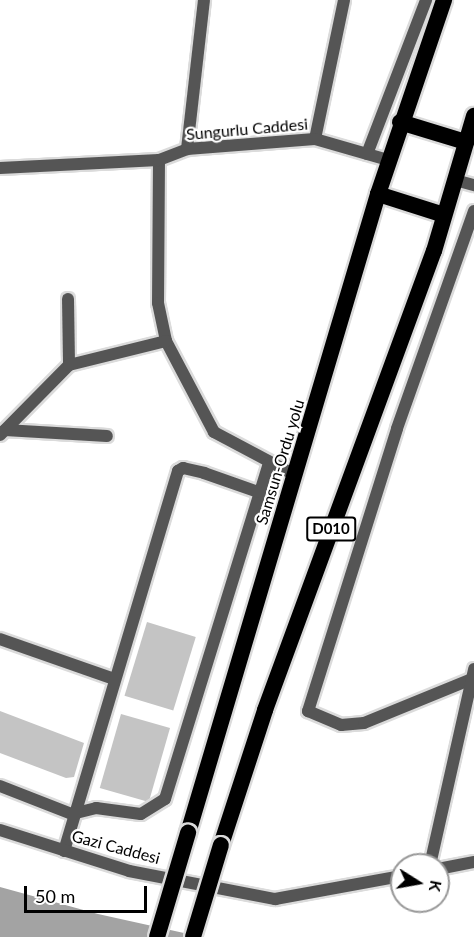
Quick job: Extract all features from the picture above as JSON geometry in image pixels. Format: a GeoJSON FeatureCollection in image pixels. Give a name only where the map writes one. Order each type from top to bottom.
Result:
{"type":"FeatureCollection","features":[{"type":"Feature","properties":{"kind":"highway","name":"Samsun-Ordu yolu"},"geometry":{"type":"LineString","coordinates":[[157,937],[388,160],[444,0]]}},
{"type":"Feature","properties":{"kind":"highway","name":"D010"},"geometry":{"type":"LineString","coordinates":[[193,937],[265,710],[470,142],[474,116]]}},
{"type":"Feature","properties":{"kind":"highway"},"geometry":{"type":"LineString","coordinates":[[400,122],[470,142]]}},
{"type":"Feature","properties":{"kind":"highway"},"geometry":{"type":"LineString","coordinates":[[378,194],[444,215]]}},
{"type":"Feature","properties":{"kind":"street"},"geometry":{"type":"LineString","coordinates":[[188,149],[204,0]]}},
{"type":"Feature","properties":{"kind":"street"},"geometry":{"type":"LineString","coordinates":[[315,139],[344,0]]}},
{"type":"Feature","properties":{"kind":"street"},"geometry":{"type":"LineString","coordinates":[[367,154],[426,0]]}},
{"type":"Feature","properties":{"kind":"street","name":"Sungurlu Caddesi"},"geometry":{"type":"LineString","coordinates":[[0,168],[159,160],[188,149],[315,139],[388,160]]}},
{"type":"Feature","properties":{"kind":"street"},"geometry":{"type":"LineString","coordinates":[[159,160],[158,303],[166,341],[214,432],[269,464],[295,475]]}},
{"type":"Feature","properties":{"kind":"street"},"geometry":{"type":"LineString","coordinates":[[455,180],[474,185]]}},
{"type":"Feature","properties":{"kind":"street"},"geometry":{"type":"LineString","coordinates":[[473,675],[364,723],[341,725],[308,711],[397,429],[474,211]]}},
{"type":"Feature","properties":{"kind":"street"},"geometry":{"type":"LineString","coordinates":[[68,299],[69,365]]}},
{"type":"Feature","properties":{"kind":"street"},"geometry":{"type":"LineString","coordinates":[[2,432],[69,365],[166,341]]}},
{"type":"Feature","properties":{"kind":"street"},"geometry":{"type":"LineString","coordinates":[[2,432],[107,436]]}},
{"type":"Feature","properties":{"kind":"street"},"geometry":{"type":"LineString","coordinates":[[0,786],[72,814],[96,808],[141,814],[165,798],[258,492],[269,464]]}},
{"type":"Feature","properties":{"kind":"street"},"geometry":{"type":"LineString","coordinates":[[64,850],[72,814],[178,471],[183,468],[204,473],[258,492]]}},
{"type":"Feature","properties":{"kind":"street"},"geometry":{"type":"LineString","coordinates":[[0,639],[114,679]]}},
{"type":"Feature","properties":{"kind":"street"},"geometry":{"type":"LineString","coordinates":[[433,853],[473,675]]}},
{"type":"Feature","properties":{"kind":"street","name":"Gazi Caddesi"},"geometry":{"type":"LineString","coordinates":[[0,830],[129,871],[275,899],[390,878]]}},
{"type":"Feature","properties":{"kind":"street"},"geometry":{"type":"LineString","coordinates":[[450,867],[474,862]]}},
{"type":"Feature","properties":{"kind":"shaded area"},"geometry":{"type":"Polygon","coordinates":[[[0,887],[98,914],[202,937],[0,937],[0,887]]]}},
{"type":"Feature","properties":{"kind":"building"},"geometry":{"type":"Polygon","coordinates":[[[147,622],[196,637],[173,711],[124,696],[147,622]]]}},
{"type":"Feature","properties":{"kind":"building"},"geometry":{"type":"Polygon","coordinates":[[[0,711],[84,743],[74,777],[66,778],[0,753],[0,711]]]}},
{"type":"Feature","properties":{"kind":"building"},"geometry":{"type":"Polygon","coordinates":[[[121,714],[170,728],[149,802],[100,788],[121,714]]]}}]}
